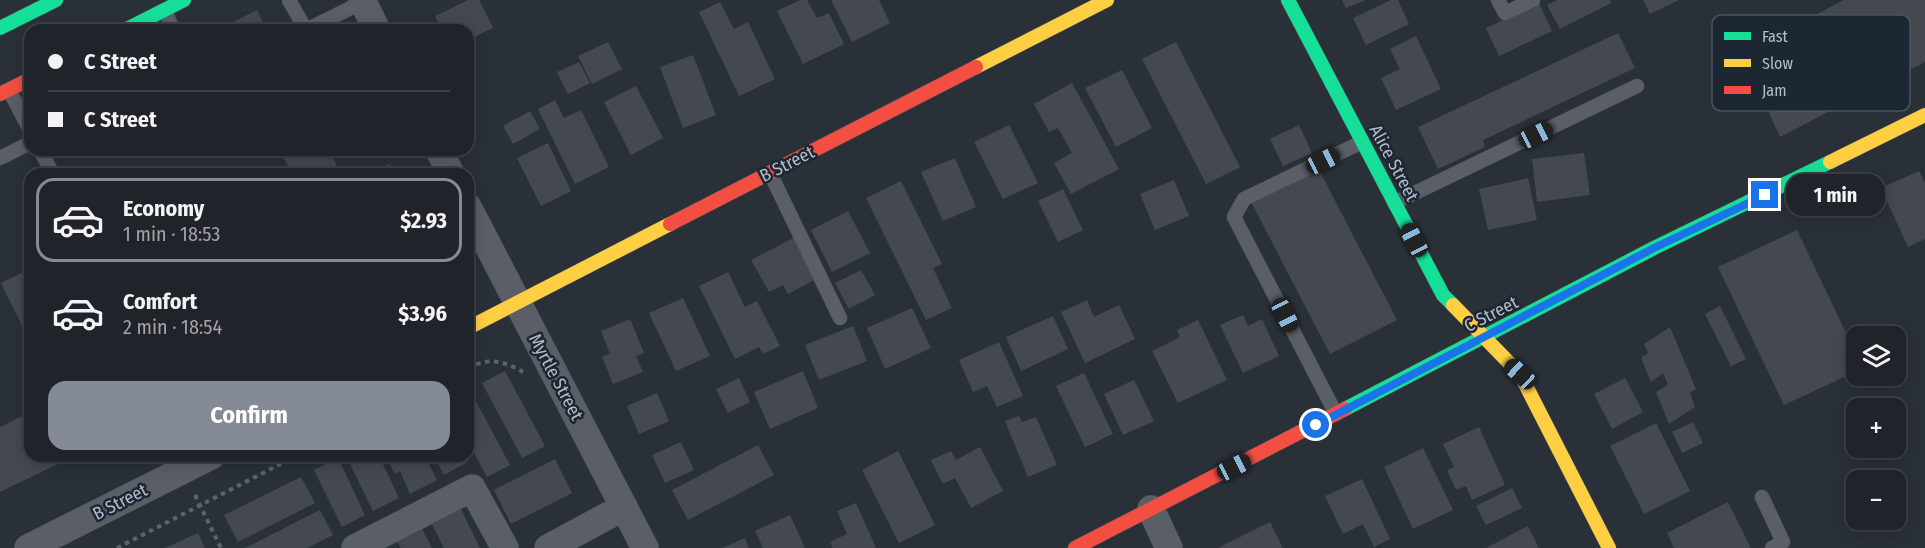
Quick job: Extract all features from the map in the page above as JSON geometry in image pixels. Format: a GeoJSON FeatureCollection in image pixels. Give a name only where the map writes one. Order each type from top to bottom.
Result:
{"type":"FeatureCollection","features":[{"type":"Feature","properties":{"kind":"street"},"geometry":{"type":"LineString","coordinates":[[0,28],[56,0]]}},
{"type":"Feature","properties":{"kind":"street"},"geometry":{"type":"LineString","coordinates":[[137,24],[184,0]]}},
{"type":"Feature","properties":{"kind":"street","name":"B Street"},"geometry":{"type":"LineString","coordinates":[[474,324],[1107,0]]}},
{"type":"Feature","properties":{"kind":"street","name":"Alice Street"},"geometry":{"type":"LineString","coordinates":[[1288,0],[1443,296],[1520,374],[1609,548]]}},
{"type":"Feature","properties":{"kind":"street"},"geometry":{"type":"LineString","coordinates":[[362,1],[374,24]]}},
{"type":"Feature","properties":{"kind":"street"},"geometry":{"type":"LineString","coordinates":[[5,92],[24,82]]}},
{"type":"Feature","properties":{"kind":"street","name":"C Street"},"geometry":{"type":"LineString","coordinates":[[1075,548],[1483,339],[1654,248],[1925,115]]}},
{"type":"Feature","properties":{"kind":"street","name":"Myrtle Street"},"geometry":{"type":"LineString","coordinates":[[474,219],[645,548]]}},
{"type":"Feature","properties":{"kind":"street","name":"B Street"},"geometry":{"type":"LineString","coordinates":[[28,548],[194,462]]}},
{"type":"Feature","properties":{"kind":"street"},"geometry":{"type":"LineString","coordinates":[[356,548],[472,488],[505,548]]}},
{"type":"Feature","properties":{"kind":"street"},"geometry":{"type":"LineString","coordinates":[[548,548],[624,507]]}},
{"type":"Feature","properties":{"kind":"street"},"geometry":{"type":"LineString","coordinates":[[1151,509],[1169,548]]}},
{"type":"Feature","properties":{"kind":"lane"},"geometry":{"type":"LineString","coordinates":[[289,0],[303,24]]}},
{"type":"Feature","properties":{"kind":"lane"},"geometry":{"type":"LineString","coordinates":[[1498,0],[1504,14],[1533,0]]}},
{"type":"Feature","properties":{"kind":"lane"},"geometry":{"type":"LineString","coordinates":[[318,24],[362,1]]}},
{"type":"Feature","properties":{"kind":"lane"},"geometry":{"type":"LineString","coordinates":[[165,10],[171,24]]}},
{"type":"Feature","properties":{"kind":"lane"},"geometry":{"type":"LineString","coordinates":[[1394,203],[1637,86]]}},
{"type":"Feature","properties":{"kind":"lane"},"geometry":{"type":"LineString","coordinates":[[5,92],[24,121]]}},
{"type":"Feature","properties":{"kind":"lane"},"geometry":{"type":"LineString","coordinates":[[1336,414],[1234,217],[1244,199],[1362,142]]}},
{"type":"Feature","properties":{"kind":"lane"},"geometry":{"type":"LineString","coordinates":[[0,158],[24,146]]}},
{"type":"Feature","properties":{"kind":"lane"},"geometry":{"type":"LineString","coordinates":[[770,173],[840,318]]}},
{"type":"Feature","properties":{"kind":"lane"},"geometry":{"type":"LineString","coordinates":[[1762,497],[1784,542],[1773,548]]}},
{"type":"Feature","properties":{"kind":"path"},"geometry":{"type":"LineString","coordinates":[[474,365],[506,362],[526,374]]}},
{"type":"Feature","properties":{"kind":"path"},"geometry":{"type":"LineString","coordinates":[[196,462],[200,505],[221,548]]}},
{"type":"Feature","properties":{"kind":"path"},"geometry":{"type":"LineString","coordinates":[[117,548],[284,462]]}},
{"type":"Feature","properties":{"kind":"building"},"geometry":{"type":"Polygon","coordinates":[[[468,0],[479,0],[493,28],[474,37],[474,24],[439,24],[435,16],[468,0]]]}},
{"type":"Feature","properties":{"kind":"building"},"geometry":{"type":"Polygon","coordinates":[[[800,0],[807,0],[817,18],[829,13],[844,44],[803,64],[777,11],[800,0]]]}},
{"type":"Feature","properties":{"kind":"building"},"geometry":{"type":"Polygon","coordinates":[[[831,0],[879,0],[890,23],[852,42],[831,0]]]}},
{"type":"Feature","properties":{"kind":"building"},"geometry":{"type":"Polygon","coordinates":[[[1342,0],[1366,0],[1346,8],[1342,0]]]}},
{"type":"Feature","properties":{"kind":"building"},"geometry":{"type":"Polygon","coordinates":[[[1391,0],[1398,0],[1409,24],[1366,45],[1353,18],[1391,0]]]}},
{"type":"Feature","properties":{"kind":"building"},"geometry":{"type":"Polygon","coordinates":[[[1557,0],[1610,0],[1611,3],[1560,29],[1547,5],[1557,0]]]}},
{"type":"Feature","properties":{"kind":"building"},"geometry":{"type":"Polygon","coordinates":[[[1643,0],[1679,0],[1650,14],[1643,0]]]}},
{"type":"Feature","properties":{"kind":"building"},"geometry":{"type":"Polygon","coordinates":[[[1844,0],[1925,0],[1925,62],[1910,70],[1910,15],[1815,15],[1844,0]]]}},
{"type":"Feature","properties":{"kind":"building"},"geometry":{"type":"Polygon","coordinates":[[[720,2],[734,29],[748,22],[775,79],[739,96],[699,12],[720,2]]]}},
{"type":"Feature","properties":{"kind":"building"},"geometry":{"type":"Polygon","coordinates":[[[1539,3],[1552,31],[1499,56],[1486,28],[1539,3]]]}},
{"type":"Feature","properties":{"kind":"building"},"geometry":{"type":"Polygon","coordinates":[[[257,10],[264,24],[229,24],[257,10]]]}},
{"type":"Feature","properties":{"kind":"building"},"geometry":{"type":"Polygon","coordinates":[[[1618,33],[1635,68],[1483,140],[1485,147],[1438,169],[1418,127],[1618,33]]]}},
{"type":"Feature","properties":{"kind":"building"},"geometry":{"type":"Polygon","coordinates":[[[1416,36],[1441,89],[1396,110],[1381,78],[1400,69],[1390,49],[1416,36]]]}},
{"type":"Feature","properties":{"kind":"building"},"geometry":{"type":"Polygon","coordinates":[[[608,42],[622,69],[592,84],[578,56],[608,42]]]}},
{"type":"Feature","properties":{"kind":"building"},"geometry":{"type":"Polygon","coordinates":[[[1176,42],[1240,167],[1206,184],[1142,59],[1176,42]]]}},
{"type":"Feature","properties":{"kind":"building"},"geometry":{"type":"Polygon","coordinates":[[[693,55],[716,115],[683,128],[660,67],[693,55]]]}},
{"type":"Feature","properties":{"kind":"building"},"geometry":{"type":"Polygon","coordinates":[[[579,62],[590,83],[568,94],[557,72],[579,62]]]}},
{"type":"Feature","properties":{"kind":"building"},"geometry":{"type":"Polygon","coordinates":[[[1122,70],[1152,128],[1116,147],[1085,88],[1122,70]]]}},
{"type":"Feature","properties":{"kind":"building"},"geometry":{"type":"Polygon","coordinates":[[[1072,83],[1119,169],[1071,194],[1054,163],[1072,153],[1058,128],[1049,132],[1034,104],[1072,83]]]}},
{"type":"Feature","properties":{"kind":"building"},"geometry":{"type":"Polygon","coordinates":[[[636,86],[663,138],[631,155],[604,102],[636,86]]]}},
{"type":"Feature","properties":{"kind":"building"},"geometry":{"type":"Polygon","coordinates":[[[555,100],[564,118],[581,110],[609,167],[575,184],[538,109],[555,100]]]}},
{"type":"Feature","properties":{"kind":"building"},"geometry":{"type":"Polygon","coordinates":[[[530,111],[540,129],[513,144],[503,126],[530,111]]]}},
{"type":"Feature","properties":{"kind":"building"},"geometry":{"type":"Polygon","coordinates":[[[1768,111],[1830,111],[1780,137],[1768,111]]]}},
{"type":"Feature","properties":{"kind":"building"},"geometry":{"type":"Polygon","coordinates":[[[1009,125],[1038,183],[1003,199],[974,142],[1009,125]]]}},
{"type":"Feature","properties":{"kind":"building"},"geometry":{"type":"Polygon","coordinates":[[[1299,125],[1312,153],[1283,166],[1270,139],[1299,125]]]}},
{"type":"Feature","properties":{"kind":"building"},"geometry":{"type":"Polygon","coordinates":[[[548,143],[571,191],[541,206],[517,158],[548,143]]]}},
{"type":"Feature","properties":{"kind":"building"},"geometry":{"type":"Polygon","coordinates":[[[1584,153],[1590,195],[1537,202],[1532,159],[1584,153]]]}},
{"type":"Feature","properties":{"kind":"building"},"geometry":{"type":"Polygon","coordinates":[[[283,156],[332,156],[338,168],[289,168],[283,156]]]}},
{"type":"Feature","properties":{"kind":"building"},"geometry":{"type":"Polygon","coordinates":[[[955,158],[976,207],[943,221],[921,172],[955,158]]]}},
{"type":"Feature","properties":{"kind":"building"},"geometry":{"type":"Polygon","coordinates":[[[1317,166],[1397,320],[1330,354],[1250,200],[1317,166]]]}},
{"type":"Feature","properties":{"kind":"building"},"geometry":{"type":"Polygon","coordinates":[[[1919,171],[1925,183],[1925,239],[1908,247],[1881,188],[1919,171]]]}},
{"type":"Feature","properties":{"kind":"building"},"geometry":{"type":"Polygon","coordinates":[[[1528,178],[1537,220],[1488,230],[1479,189],[1528,178]]]}},
{"type":"Feature","properties":{"kind":"building"},"geometry":{"type":"Polygon","coordinates":[[[1174,180],[1189,216],[1155,230],[1140,194],[1174,180]]]}},
{"type":"Feature","properties":{"kind":"building"},"geometry":{"type":"Polygon","coordinates":[[[901,181],[942,264],[933,268],[952,308],[926,320],[866,198],[901,181]]]}},
{"type":"Feature","properties":{"kind":"building"},"geometry":{"type":"Polygon","coordinates":[[[1063,189],[1083,230],[1058,242],[1038,201],[1063,189]]]}},
{"type":"Feature","properties":{"kind":"building"},"geometry":{"type":"Polygon","coordinates":[[[848,211],[870,253],[832,272],[811,230],[848,211]]]}},
{"type":"Feature","properties":{"kind":"building"},"geometry":{"type":"Polygon","coordinates":[[[1797,230],[1846,333],[1846,376],[1784,405],[1718,267],[1797,230]]]}},
{"type":"Feature","properties":{"kind":"building"},"geometry":{"type":"Polygon","coordinates":[[[795,237],[818,278],[788,294],[783,285],[769,292],[751,260],[795,237]]]}},
{"type":"Feature","properties":{"kind":"building"},"geometry":{"type":"Polygon","coordinates":[[[861,270],[875,295],[849,309],[835,283],[861,270]]]}},
{"type":"Feature","properties":{"kind":"building"},"geometry":{"type":"Polygon","coordinates":[[[24,272],[24,330],[1,283],[24,272]]]}},
{"type":"Feature","properties":{"kind":"building"},"geometry":{"type":"Polygon","coordinates":[[[728,272],[745,307],[757,301],[780,346],[763,354],[759,347],[735,359],[699,286],[728,272]]]}},
{"type":"Feature","properties":{"kind":"building"},"geometry":{"type":"Polygon","coordinates":[[[683,298],[710,356],[676,371],[649,313],[683,298]]]}},
{"type":"Feature","properties":{"kind":"building"},"geometry":{"type":"Polygon","coordinates":[[[1087,300],[1094,317],[1119,305],[1135,339],[1085,363],[1061,312],[1087,300]]]}},
{"type":"Feature","properties":{"kind":"building"},"geometry":{"type":"Polygon","coordinates":[[[1720,306],[1746,359],[1731,366],[1705,314],[1720,306]]]}},
{"type":"Feature","properties":{"kind":"building"},"geometry":{"type":"Polygon","coordinates":[[[912,308],[931,348],[885,369],[867,328],[912,308]]]}},
{"type":"Feature","properties":{"kind":"building"},"geometry":{"type":"Polygon","coordinates":[[[1243,315],[1248,326],[1262,319],[1279,356],[1243,373],[1220,325],[1243,315]]]}},
{"type":"Feature","properties":{"kind":"building"},"geometry":{"type":"Polygon","coordinates":[[[1053,316],[1068,349],[1021,371],[1006,337],[1053,316]]]}},
{"type":"Feature","properties":{"kind":"building"},"geometry":{"type":"Polygon","coordinates":[[[630,319],[644,353],[636,356],[643,372],[613,384],[602,357],[610,354],[601,331],[630,319]]]}},
{"type":"Feature","properties":{"kind":"building"},"geometry":{"type":"Polygon","coordinates":[[[1198,320],[1227,380],[1178,403],[1152,351],[1180,337],[1177,330],[1198,320]]]}},
{"type":"Feature","properties":{"kind":"building"},"geometry":{"type":"Polygon","coordinates":[[[853,326],[867,361],[819,380],[805,345],[853,326]]]}},
{"type":"Feature","properties":{"kind":"building"},"geometry":{"type":"Polygon","coordinates":[[[1670,327],[1696,389],[1690,393],[1695,407],[1669,424],[1656,392],[1668,385],[1663,373],[1651,382],[1641,358],[1648,353],[1644,344],[1670,327]]]}},
{"type":"Feature","properties":{"kind":"building"},"geometry":{"type":"Polygon","coordinates":[[[999,342],[1023,396],[997,407],[987,386],[973,392],[959,360],[999,342]]]}},
{"type":"Feature","properties":{"kind":"building"},"geometry":{"type":"Polygon","coordinates":[[[505,371],[545,446],[522,458],[482,383],[505,371]]]}},
{"type":"Feature","properties":{"kind":"building"},"geometry":{"type":"Polygon","coordinates":[[[803,371],[818,408],[770,429],[754,392],[803,371]]]}},
{"type":"Feature","properties":{"kind":"building"},"geometry":{"type":"Polygon","coordinates":[[[1084,373],[1113,434],[1085,447],[1056,386],[1084,373]]]}},
{"type":"Feature","properties":{"kind":"building"},"geometry":{"type":"Polygon","coordinates":[[[739,378],[750,402],[728,413],[716,389],[739,378]]]}},
{"type":"Feature","properties":{"kind":"building"},"geometry":{"type":"Polygon","coordinates":[[[1625,378],[1643,412],[1612,429],[1594,394],[1625,378]]]}},
{"type":"Feature","properties":{"kind":"building"},"geometry":{"type":"Polygon","coordinates":[[[1134,380],[1154,421],[1123,435],[1104,394],[1134,380]]]}},
{"type":"Feature","properties":{"kind":"building"},"geometry":{"type":"Polygon","coordinates":[[[657,393],[669,421],[639,434],[627,406],[657,393]]]}},
{"type":"Feature","properties":{"kind":"building"},"geometry":{"type":"Polygon","coordinates":[[[474,398],[510,465],[487,477],[474,453],[474,398]]]}},
{"type":"Feature","properties":{"kind":"building"},"geometry":{"type":"Polygon","coordinates":[[[24,415],[24,462],[62,462],[0,492],[0,427],[24,415]]]}},
{"type":"Feature","properties":{"kind":"building"},"geometry":{"type":"Polygon","coordinates":[[[1019,416],[1022,422],[1036,417],[1057,465],[1028,477],[1005,421],[1019,416]]]}},
{"type":"Feature","properties":{"kind":"building"},"geometry":{"type":"Polygon","coordinates":[[[1693,422],[1703,443],[1682,453],[1672,432],[1693,422]]]}},
{"type":"Feature","properties":{"kind":"building"},"geometry":{"type":"Polygon","coordinates":[[[1656,423],[1690,491],[1644,514],[1610,446],[1656,423]]]}},
{"type":"Feature","properties":{"kind":"building"},"geometry":{"type":"Polygon","coordinates":[[[1479,427],[1505,485],[1472,500],[1466,486],[1456,490],[1447,470],[1454,467],[1443,444],[1479,427]]]}},
{"type":"Feature","properties":{"kind":"building"},"geometry":{"type":"Polygon","coordinates":[[[681,442],[694,470],[665,483],[652,455],[681,442]]]}},
{"type":"Feature","properties":{"kind":"building"},"geometry":{"type":"Polygon","coordinates":[[[758,445],[774,475],[688,520],[672,490],[758,445]]]}},
{"type":"Feature","properties":{"kind":"building"},"geometry":{"type":"Polygon","coordinates":[[[980,447],[1003,491],[971,508],[955,478],[943,484],[931,460],[951,451],[956,460],[980,447]]]}},
{"type":"Feature","properties":{"kind":"building"},"geometry":{"type":"Polygon","coordinates":[[[1423,448],[1453,510],[1413,529],[1384,467],[1423,448]]]}},
{"type":"Feature","properties":{"kind":"building"},"geometry":{"type":"Polygon","coordinates":[[[898,451],[935,525],[899,543],[862,470],[898,451]]]}},
{"type":"Feature","properties":{"kind":"building"},"geometry":{"type":"Polygon","coordinates":[[[555,459],[572,493],[511,524],[494,490],[555,459]]]}},
{"type":"Feature","properties":{"kind":"building"},"geometry":{"type":"Polygon","coordinates":[[[330,462],[340,462],[365,515],[342,527],[314,470],[330,462]]]}},
{"type":"Feature","properties":{"kind":"building"},"geometry":{"type":"Polygon","coordinates":[[[349,462],[382,462],[399,498],[373,511],[349,462]]]}},
{"type":"Feature","properties":{"kind":"building"},"geometry":{"type":"Polygon","coordinates":[[[389,462],[428,462],[437,480],[410,494],[400,471],[395,474],[389,462]]]}},
{"type":"Feature","properties":{"kind":"building"},"geometry":{"type":"Polygon","coordinates":[[[437,462],[468,462],[444,475],[437,462]]]}},
{"type":"Feature","properties":{"kind":"building"},"geometry":{"type":"Polygon","coordinates":[[[301,477],[315,503],[238,542],[224,515],[301,477]]]}},
{"type":"Feature","properties":{"kind":"building"},"geometry":{"type":"Polygon","coordinates":[[[1362,479],[1390,539],[1374,547],[1363,524],[1343,534],[1325,496],[1362,479]]]}},
{"type":"Feature","properties":{"kind":"building"},"geometry":{"type":"Polygon","coordinates":[[[1512,488],[1522,508],[1486,525],[1476,506],[1512,488]]]}},
{"type":"Feature","properties":{"kind":"building"},"geometry":{"type":"Polygon","coordinates":[[[1728,502],[1751,548],[1674,548],[1667,533],[1728,502]]]}},
{"type":"Feature","properties":{"kind":"building"},"geometry":{"type":"Polygon","coordinates":[[[856,503],[876,548],[833,548],[830,542],[847,534],[837,511],[856,503]]]}},
{"type":"Feature","properties":{"kind":"building"},"geometry":{"type":"Polygon","coordinates":[[[459,505],[480,548],[444,548],[430,520],[459,505]]]}},
{"type":"Feature","properties":{"kind":"building"},"geometry":{"type":"Polygon","coordinates":[[[320,510],[333,535],[307,548],[245,548],[320,510]]]}},
{"type":"Feature","properties":{"kind":"building"},"geometry":{"type":"Polygon","coordinates":[[[790,515],[805,548],[763,548],[755,531],[790,515]]]}},
{"type":"Feature","properties":{"kind":"building"},"geometry":{"type":"Polygon","coordinates":[[[1270,522],[1283,548],[1218,548],[1270,522]]]}},
{"type":"Feature","properties":{"kind":"building"},"geometry":{"type":"Polygon","coordinates":[[[420,525],[432,548],[401,548],[395,538],[420,525]]]}},
{"type":"Feature","properties":{"kind":"building"},"geometry":{"type":"Polygon","coordinates":[[[1528,526],[1539,548],[1486,548],[1528,526]]]}},
{"type":"Feature","properties":{"kind":"building"},"geometry":{"type":"Polygon","coordinates":[[[198,533],[205,548],[165,548],[198,533]]]}},
{"type":"Feature","properties":{"kind":"building"},"geometry":{"type":"Polygon","coordinates":[[[745,538],[749,548],[722,548],[745,538]]]}},
{"type":"Feature","properties":{"kind":"traffic: fast"},"geometry":{"type":"LineString","coordinates":[[0,28],[56,0]]}},
{"type":"Feature","properties":{"kind":"traffic: fast"},"geometry":{"type":"LineString","coordinates":[[137,24],[184,0]]}},
{"type":"Feature","properties":{"kind":"traffic: fast"},"geometry":{"type":"LineString","coordinates":[[1288,0],[1443,295],[1453,305]]}},
{"type":"Feature","properties":{"kind":"traffic: fast"},"geometry":{"type":"LineString","coordinates":[[1345,409],[1654,248],[1830,162]]}},
{"type":"Feature","properties":{"kind":"traffic: slow"},"geometry":{"type":"LineString","coordinates":[[976,67],[1107,0]]}},
{"type":"Feature","properties":{"kind":"traffic: slow"},"geometry":{"type":"LineString","coordinates":[[1830,162],[1925,115]]}},
{"type":"Feature","properties":{"kind":"traffic: slow"},"geometry":{"type":"LineString","coordinates":[[474,325],[670,224]]}},
{"type":"Feature","properties":{"kind":"traffic: slow"},"geometry":{"type":"LineString","coordinates":[[1453,305],[1520,374],[1609,548]]}},
{"type":"Feature","properties":{"kind":"traffic: jam"},"geometry":{"type":"LineString","coordinates":[[670,224],[976,67]]}},
{"type":"Feature","properties":{"kind":"traffic: jam"},"geometry":{"type":"LineString","coordinates":[[0,94],[24,82]]}},
{"type":"Feature","properties":{"kind":"traffic: jam"},"geometry":{"type":"LineString","coordinates":[[1075,548],[1345,409]]}},
{"type":"Feature","properties":{"kind":"route"},"geometry":{"type":"LineString","coordinates":[[1316,425],[1654,248],[1765,195]]}}]}
